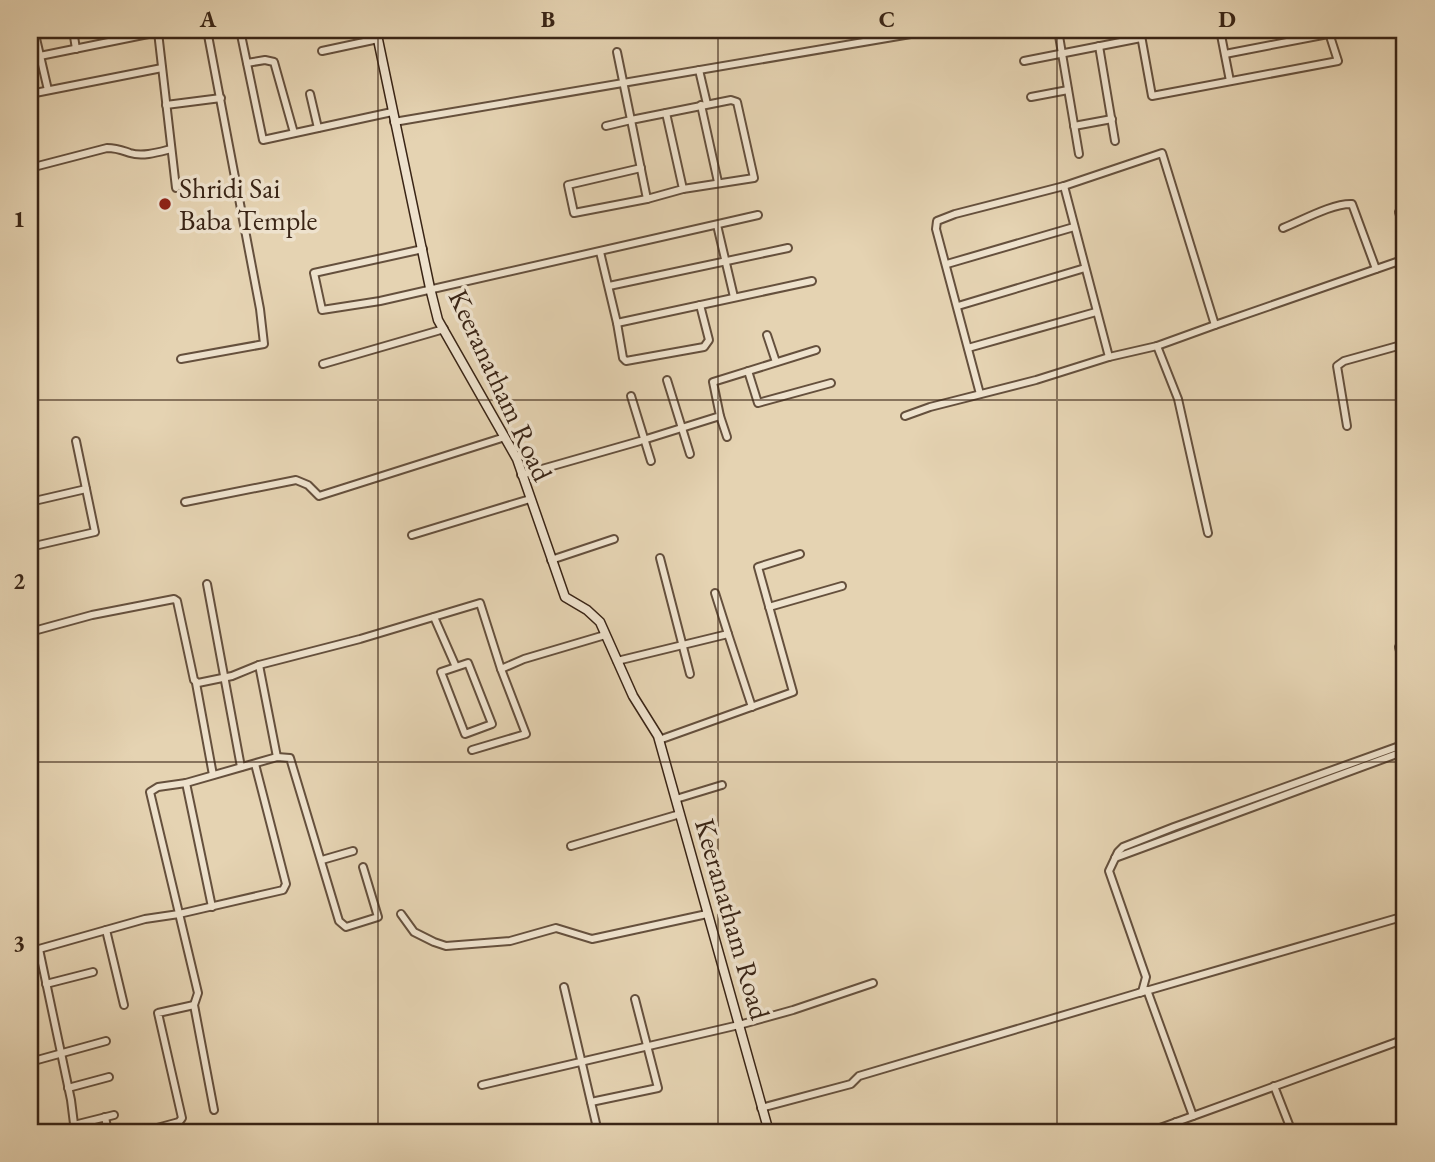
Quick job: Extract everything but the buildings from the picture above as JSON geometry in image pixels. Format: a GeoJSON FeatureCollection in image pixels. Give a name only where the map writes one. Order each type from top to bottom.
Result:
{"type":"FeatureCollection","features":[{"type":"Feature","properties":{"kind":"street"},"geometry":{"type":"LineString","coordinates":[[34,30],[48,90]]}},
{"type":"Feature","properties":{"kind":"street"},"geometry":{"type":"LineString","coordinates":[[73,30],[76,48]]}},
{"type":"Feature","properties":{"kind":"street"},"geometry":{"type":"LineString","coordinates":[[30,58],[170,30]]}},
{"type":"Feature","properties":{"kind":"street"},"geometry":{"type":"LineString","coordinates":[[181,359],[264,344],[260,309],[207,30]]}},
{"type":"Feature","properties":{"kind":"street"},"geometry":{"type":"LineString","coordinates":[[240,30],[264,140],[392,112]]}},
{"type":"Feature","properties":{"kind":"street"},"geometry":{"type":"LineString","coordinates":[[394,122],[934,30]]}},
{"type":"Feature","properties":{"kind":"street"},"geometry":{"type":"LineString","coordinates":[[1058,30],[1079,155]]}},
{"type":"Feature","properties":{"kind":"street"},"geometry":{"type":"LineString","coordinates":[[1220,30],[1230,81]]}},
{"type":"Feature","properties":{"kind":"street"},"geometry":{"type":"LineString","coordinates":[[158,31],[176,188]]}},
{"type":"Feature","properties":{"kind":"street"},"geometry":{"type":"LineString","coordinates":[[1024,61],[1099,46],[1140,34],[1152,96],[1338,61],[1328,32],[1225,54]]}},
{"type":"Feature","properties":{"kind":"street"},"geometry":{"type":"LineString","coordinates":[[322,51],[377,34]]}},
{"type":"Feature","properties":{"kind":"street","name":"Keeranatham Road"},"geometry":{"type":"LineString","coordinates":[[377,34],[438,320],[517,459],[565,597],[587,610],[600,622],[633,696],[659,740],[769,1132]]}},
{"type":"Feature","properties":{"kind":"street"},"geometry":{"type":"LineString","coordinates":[[1099,46],[1115,141]]}},
{"type":"Feature","properties":{"kind":"street"},"geometry":{"type":"LineString","coordinates":[[617,52],[647,199]]}},
{"type":"Feature","properties":{"kind":"street"},"geometry":{"type":"LineString","coordinates":[[247,63],[265,60],[274,62],[294,133]]}},
{"type":"Feature","properties":{"kind":"street"},"geometry":{"type":"LineString","coordinates":[[30,94],[162,68]]}},
{"type":"Feature","properties":{"kind":"street"},"geometry":{"type":"LineString","coordinates":[[699,71],[718,182]]}},
{"type":"Feature","properties":{"kind":"street"},"geometry":{"type":"LineString","coordinates":[[1031,97],[1068,90]]}},
{"type":"Feature","properties":{"kind":"street"},"geometry":{"type":"LineString","coordinates":[[310,94],[318,128]]}},
{"type":"Feature","properties":{"kind":"street"},"geometry":{"type":"LineString","coordinates":[[166,105],[221,98]]}},
{"type":"Feature","properties":{"kind":"street"},"geometry":{"type":"LineString","coordinates":[[606,126],[704,105],[732,100],[737,102],[754,178],[718,182],[574,213],[568,184],[641,168]]}},
{"type":"Feature","properties":{"kind":"street"},"geometry":{"type":"LineString","coordinates":[[666,113],[683,189]]}},
{"type":"Feature","properties":{"kind":"street"},"geometry":{"type":"LineString","coordinates":[[1074,126],[1112,119]]}},
{"type":"Feature","properties":{"kind":"street"},"geometry":{"type":"LineString","coordinates":[[30,168],[107,148],[120,148],[135,154],[172,149]]}},
{"type":"Feature","properties":{"kind":"street"},"geometry":{"type":"LineString","coordinates":[[980,394],[947,264],[938,240],[937,221],[1064,186],[1162,153],[1215,325]]}},
{"type":"Feature","properties":{"kind":"street"},"geometry":{"type":"LineString","coordinates":[[1064,186],[1109,357]]}},
{"type":"Feature","properties":{"kind":"street"},"geometry":{"type":"LineString","coordinates":[[1283,228],[1321,212],[1352,204],[1376,269]]}},
{"type":"Feature","properties":{"kind":"street"},"geometry":{"type":"LineString","coordinates":[[1399,212],[1405,232]]}},
{"type":"Feature","properties":{"kind":"street"},"geometry":{"type":"LineString","coordinates":[[423,249],[314,273],[322,310],[380,301],[758,215]]}},
{"type":"Feature","properties":{"kind":"street"},"geometry":{"type":"LineString","coordinates":[[717,225],[734,297]]}},
{"type":"Feature","properties":{"kind":"street"},"geometry":{"type":"LineString","coordinates":[[947,264],[1074,228]]}},
{"type":"Feature","properties":{"kind":"street"},"geometry":{"type":"LineString","coordinates":[[610,286],[788,248]]}},
{"type":"Feature","properties":{"kind":"street"},"geometry":{"type":"LineString","coordinates":[[600,252],[610,286],[623,358],[626,360],[704,347],[709,340],[700,304]]}},
{"type":"Feature","properties":{"kind":"street"},"geometry":{"type":"LineString","coordinates":[[905,416],[1109,357],[1157,346],[1405,259]]}},
{"type":"Feature","properties":{"kind":"street"},"geometry":{"type":"LineString","coordinates":[[958,306],[1085,268]]}},
{"type":"Feature","properties":{"kind":"street"},"geometry":{"type":"LineString","coordinates":[[617,323],[812,281]]}},
{"type":"Feature","properties":{"kind":"street"},"geometry":{"type":"LineString","coordinates":[[968,348],[1096,312]]}},
{"type":"Feature","properties":{"kind":"street"},"geometry":{"type":"LineString","coordinates":[[323,365],[444,329]]}},
{"type":"Feature","properties":{"kind":"street"},"geometry":{"type":"LineString","coordinates":[[767,335],[776,362]]}},
{"type":"Feature","properties":{"kind":"street"},"geometry":{"type":"LineString","coordinates":[[1346,426],[1337,366],[1344,361],[1405,344]]}},
{"type":"Feature","properties":{"kind":"street"},"geometry":{"type":"LineString","coordinates":[[1157,346],[1178,399],[1208,533]]}},
{"type":"Feature","properties":{"kind":"street"},"geometry":{"type":"LineString","coordinates":[[727,437],[712,384],[816,350]]}},
{"type":"Feature","properties":{"kind":"street"},"geometry":{"type":"LineString","coordinates":[[748,371],[758,403],[831,383]]}},
{"type":"Feature","properties":{"kind":"street"},"geometry":{"type":"LineString","coordinates":[[667,380],[690,454]]}},
{"type":"Feature","properties":{"kind":"street"},"geometry":{"type":"LineString","coordinates":[[631,396],[651,461]]}},
{"type":"Feature","properties":{"kind":"street"},"geometry":{"type":"LineString","coordinates":[[522,475],[720,416]]}},
{"type":"Feature","properties":{"kind":"street"},"geometry":{"type":"LineString","coordinates":[[185,502],[296,480],[308,485],[319,496],[505,437]]}},
{"type":"Feature","properties":{"kind":"street"},"geometry":{"type":"LineString","coordinates":[[30,547],[95,532],[76,441]]}},
{"type":"Feature","properties":{"kind":"street"},"geometry":{"type":"LineString","coordinates":[[30,502],[86,489]]}},
{"type":"Feature","properties":{"kind":"street"},"geometry":{"type":"LineString","coordinates":[[412,535],[530,499]]}},
{"type":"Feature","properties":{"kind":"street"},"geometry":{"type":"LineString","coordinates":[[551,560],[614,539]]}},
{"type":"Feature","properties":{"kind":"street"},"geometry":{"type":"LineString","coordinates":[[659,740],[793,692],[758,567],[800,554]]}},
{"type":"Feature","properties":{"kind":"street"},"geometry":{"type":"LineString","coordinates":[[660,558],[690,674]]}},
{"type":"Feature","properties":{"kind":"street"},"geometry":{"type":"LineString","coordinates":[[206,584],[241,767]]}},
{"type":"Feature","properties":{"kind":"street"},"geometry":{"type":"LineString","coordinates":[[769,607],[842,586]]}},
{"type":"Feature","properties":{"kind":"street"},"geometry":{"type":"LineString","coordinates":[[715,593],[752,707]]}},
{"type":"Feature","properties":{"kind":"street"},"geometry":{"type":"LineString","coordinates":[[30,632],[92,615],[174,599],[181,614],[213,775]]}},
{"type":"Feature","properties":{"kind":"street"},"geometry":{"type":"LineString","coordinates":[[195,683],[224,678],[259,665],[360,639],[480,603],[526,734],[472,751]]}},
{"type":"Feature","properties":{"kind":"street"},"geometry":{"type":"LineString","coordinates":[[435,617],[456,667]]}},
{"type":"Feature","properties":{"kind":"street"},"geometry":{"type":"LineString","coordinates":[[617,661],[728,634]]}},
{"type":"Feature","properties":{"kind":"street"},"geometry":{"type":"LineString","coordinates":[[501,669],[524,659],[606,635]]}},
{"type":"Feature","properties":{"kind":"street"},"geometry":{"type":"LineString","coordinates":[[1399,647],[1405,671]]}},
{"type":"Feature","properties":{"kind":"street"},"geometry":{"type":"LineString","coordinates":[[468,663],[492,724],[466,734],[441,672],[456,667],[468,663]]}},
{"type":"Feature","properties":{"kind":"street"},"geometry":{"type":"LineString","coordinates":[[259,665],[277,757]]}},
{"type":"Feature","properties":{"kind":"street"},"geometry":{"type":"LineString","coordinates":[[1194,1116],[1146,988],[1146,977],[1110,878],[1109,871],[1115,858],[1132,842],[1405,744]]}},
{"type":"Feature","properties":{"kind":"street"},"geometry":{"type":"LineString","coordinates":[[1115,858],[1405,751]]}},
{"type":"Feature","properties":{"kind":"street"},"geometry":{"type":"LineString","coordinates":[[214,1110],[194,1004],[198,993],[150,792],[158,787],[186,783],[277,757],[290,758],[339,921],[346,927],[378,917],[363,867]]}},
{"type":"Feature","properties":{"kind":"street"},"geometry":{"type":"LineString","coordinates":[[114,1115],[75,1128],[39,949],[145,919],[284,890],[286,888],[255,764]]}},
{"type":"Feature","properties":{"kind":"street"},"geometry":{"type":"LineString","coordinates":[[186,783],[212,907]]}},
{"type":"Feature","properties":{"kind":"street"},"geometry":{"type":"LineString","coordinates":[[676,799],[722,785]]}},
{"type":"Feature","properties":{"kind":"street"},"geometry":{"type":"LineString","coordinates":[[571,846],[680,814]]}},
{"type":"Feature","properties":{"kind":"street"},"geometry":{"type":"LineString","coordinates":[[322,860],[353,851]]}},
{"type":"Feature","properties":{"kind":"street"},"geometry":{"type":"LineString","coordinates":[[401,914],[415,932],[446,946],[510,941],[556,928],[592,939],[707,914]]}},
{"type":"Feature","properties":{"kind":"street"},"geometry":{"type":"LineString","coordinates":[[761,1108],[851,1084],[859,1076],[1137,994],[1146,988],[1405,916]]}},
{"type":"Feature","properties":{"kind":"street"},"geometry":{"type":"LineString","coordinates":[[106,930],[124,1005]]}},
{"type":"Feature","properties":{"kind":"street"},"geometry":{"type":"LineString","coordinates":[[46,984],[93,972]]}},
{"type":"Feature","properties":{"kind":"street"},"geometry":{"type":"LineString","coordinates":[[481,1085],[738,1025],[873,983]]}},
{"type":"Feature","properties":{"kind":"street"},"geometry":{"type":"LineString","coordinates":[[564,988],[598,1132]]}},
{"type":"Feature","properties":{"kind":"street"},"geometry":{"type":"LineString","coordinates":[[591,1102],[658,1088],[635,999]]}},
{"type":"Feature","properties":{"kind":"street"},"geometry":{"type":"LineString","coordinates":[[157,1132],[157,1128],[179,1122],[182,1118],[159,1013],[194,1004]]}},
{"type":"Feature","properties":{"kind":"street"},"geometry":{"type":"LineString","coordinates":[[1149,1132],[1405,1039]]}},
{"type":"Feature","properties":{"kind":"street"},"geometry":{"type":"LineString","coordinates":[[30,1062],[106,1041]]}},
{"type":"Feature","properties":{"kind":"street"},"geometry":{"type":"LineString","coordinates":[[68,1088],[110,1077]]}},
{"type":"Feature","properties":{"kind":"street"},"geometry":{"type":"LineString","coordinates":[[1274,1086],[1292,1132]]}},
{"type":"Feature","properties":{"kind":"street"},"geometry":{"type":"LineString","coordinates":[[105,1117],[108,1132]]}},
{"type":"Feature","properties":{"kind":"street"},"geometry":{"type":"LineString","coordinates":[[1176,1122],[1180,1132]]}},
{"type":"Feature","properties":{"kind":"place","name":"Shridi Sai Baba Temple"},"geometry":{"type":"Point","coordinates":[165,204]}}]}
